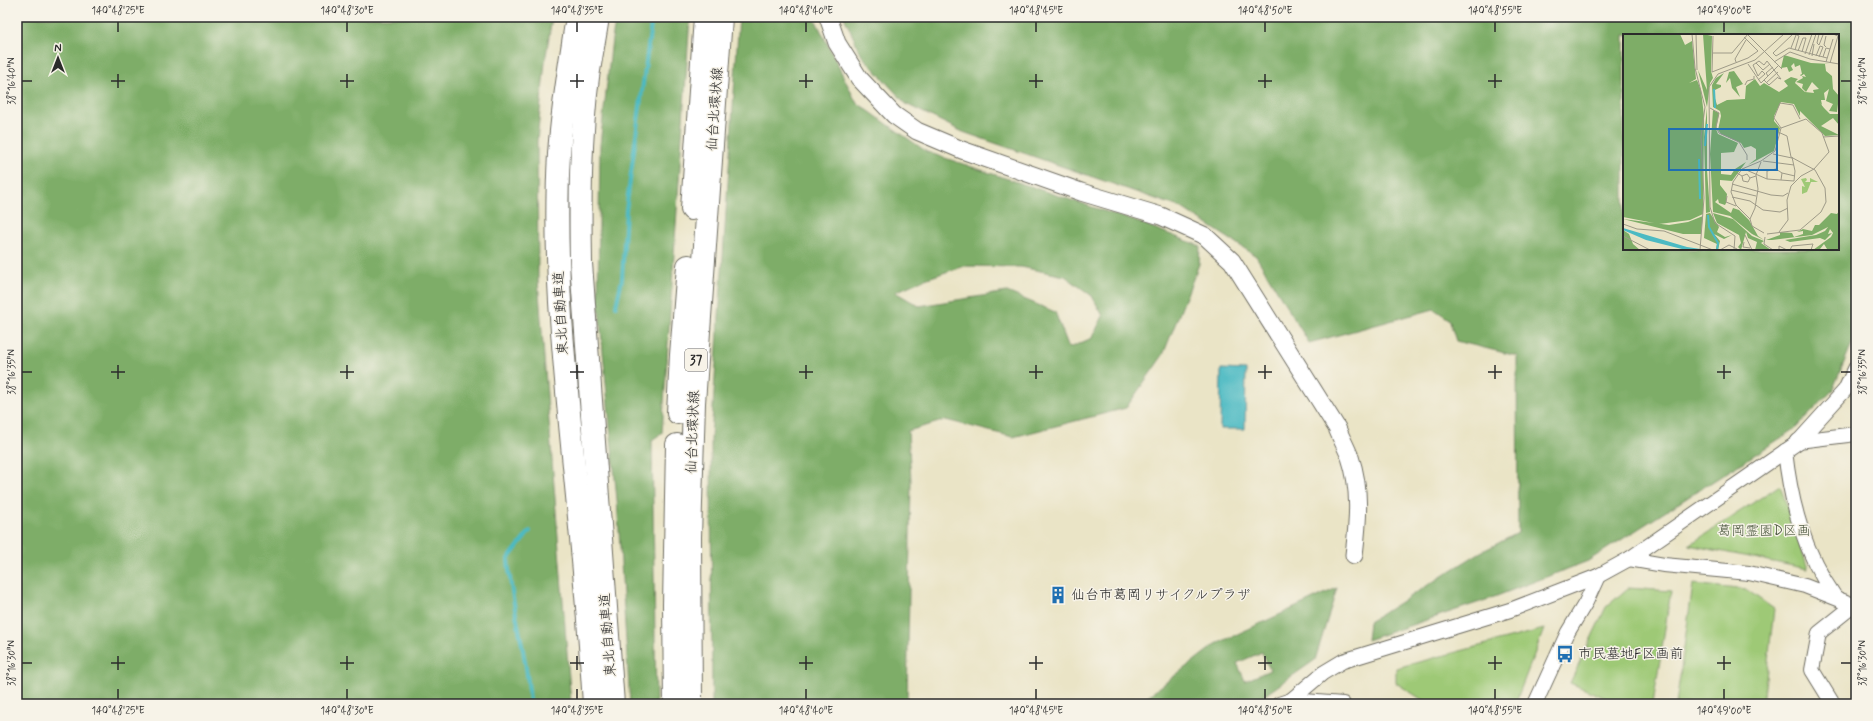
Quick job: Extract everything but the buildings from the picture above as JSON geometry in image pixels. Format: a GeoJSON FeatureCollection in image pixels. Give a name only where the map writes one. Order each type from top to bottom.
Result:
{"type":"FeatureCollection","features":[{"type":"Feature","properties":{"kind":"main road","name":"東北自動車道"},"geometry":{"type":"LineString","coordinates":[[577,17],[562,122],[559,156],[559,279],[562,337],[583,555],[594,704]]}},
{"type":"Feature","properties":{"kind":"main road","name":"東北自動車道"},"geometry":{"type":"LineString","coordinates":[[598,17],[588,78],[580,194],[580,263],[613,704]]}},
{"type":"Feature","properties":{"kind":"main road","name":"仙台北環状線"},"geometry":{"type":"LineString","coordinates":[[675,704],[675,486],[680,355],[706,17]]}},
{"type":"Feature","properties":{"kind":"main road","name":"仙台北環状線"},"geometry":{"type":"LineString","coordinates":[[691,704],[690,516],[694,403],[721,17]]}},
{"type":"Feature","properties":{"kind":"street"},"geometry":{"type":"LineString","coordinates":[[828,17],[837,43],[859,78],[894,115],[917,131],[992,161],[1161,216],[1205,236],[1232,261],[1333,423],[1350,457],[1357,488],[1359,517],[1354,555]]}},
{"type":"Feature","properties":{"kind":"street"},"geometry":{"type":"LineString","coordinates":[[1285,702],[1323,673],[1343,662],[1510,610],[1598,576],[1629,559],[1798,441],[1845,390],[1856,367]]}},
{"type":"Feature","properties":{"kind":"street"},"geometry":{"type":"LineString","coordinates":[[1798,441],[1856,434]]}},
{"type":"Feature","properties":{"kind":"street"},"geometry":{"type":"LineString","coordinates":[[1785,451],[1792,501],[1800,528],[1811,556],[1835,597]]}},
{"type":"Feature","properties":{"kind":"street"},"geometry":{"type":"LineString","coordinates":[[1629,559],[1664,565],[1749,573],[1804,586],[1855,606],[1819,633],[1812,670],[1833,704]]}},
{"type":"Feature","properties":{"kind":"street"},"geometry":{"type":"LineString","coordinates":[[1535,704],[1568,632],[1586,602],[1598,576]]}},
{"type":"Feature","properties":{"kind":"street"},"geometry":{"type":"LineString","coordinates":[[1285,702],[1343,704]]}},
{"type":"Feature","properties":{"kind":"green space"},"geometry":{"type":"Polygon","coordinates":[[[17,17],[552,17],[545,62],[537,141],[538,280],[571,704],[17,704],[17,17]]]}},
{"type":"Feature","properties":{"kind":"green space"},"geometry":{"type":"Polygon","coordinates":[[[616,17],[690,17],[662,433],[652,440],[656,704],[630,704],[617,500],[598,299],[600,145],[612,39],[616,17]]]}},
{"type":"Feature","properties":{"kind":"green space"},"geometry":{"type":"Polygon","coordinates":[[[739,17],[814,17],[856,102],[927,152],[1146,225],[1200,246],[1199,264],[1163,355],[1126,408],[1013,437],[946,420],[908,431],[911,481],[907,704],[712,704],[711,437],[739,17]],[[964,266],[925,279],[895,292],[919,306],[1007,292],[1055,312],[1069,348],[1092,338],[1103,316],[1092,296],[1065,276],[1021,267],[964,266]]]}},
{"type":"Feature","properties":{"kind":"green space"},"geometry":{"type":"Polygon","coordinates":[[[844,17],[1856,17],[1856,334],[1832,391],[1795,429],[1588,561],[1489,599],[1367,640],[1369,622],[1479,553],[1518,533],[1517,356],[1456,341],[1449,319],[1434,309],[1309,343],[1256,256],[1182,208],[963,132],[906,104],[862,56],[844,17]]]}},
{"type":"Feature","properties":{"kind":"green space","name":"葛岡霊園D区画"},"geometry":{"type":"Polygon","coordinates":[[[1780,485],[1808,569],[1689,545],[1780,485]]]}},
{"type":"Feature","properties":{"kind":"green space"},"geometry":{"type":"Polygon","coordinates":[[[1693,584],[1747,590],[1774,609],[1763,704],[1676,704],[1693,584]]]}},
{"type":"Feature","properties":{"kind":"green space"},"geometry":{"type":"Polygon","coordinates":[[[1337,588],[1315,660],[1252,704],[1142,704],[1143,700],[1216,644],[1337,588]],[[1262,652],[1237,663],[1245,681],[1270,670],[1262,652]]]}},
{"type":"Feature","properties":{"kind":"green space"},"geometry":{"type":"Polygon","coordinates":[[[1628,588],[1671,591],[1653,704],[1620,704],[1570,683],[1606,607],[1628,588]]]}},
{"type":"Feature","properties":{"kind":"green space"},"geometry":{"type":"Polygon","coordinates":[[[1544,629],[1515,704],[1429,704],[1396,683],[1396,668],[1544,629]]]}},
{"type":"Feature","properties":{"kind":"water"},"geometry":{"type":"Polygon","coordinates":[[[1221,369],[1246,370],[1245,429],[1220,429],[1221,369]]]}},
{"type":"Feature","properties":{"kind":"waterway"},"geometry":{"type":"LineString","coordinates":[[616,306],[622,279],[626,210],[652,17]]}},
{"type":"Feature","properties":{"kind":"waterway"},"geometry":{"type":"LineString","coordinates":[[530,531],[508,559],[512,595],[529,686],[530,704]]}},
{"type":"Feature","properties":{"kind":"place","name":"仙台市葛岡リサイクルプラザ"},"geometry":{"type":"Point","coordinates":[1058,595]}},
{"type":"Feature","properties":{"kind":"place","name":"市民墓地F区画前"},"geometry":{"type":"Point","coordinates":[1565,654]}}]}
